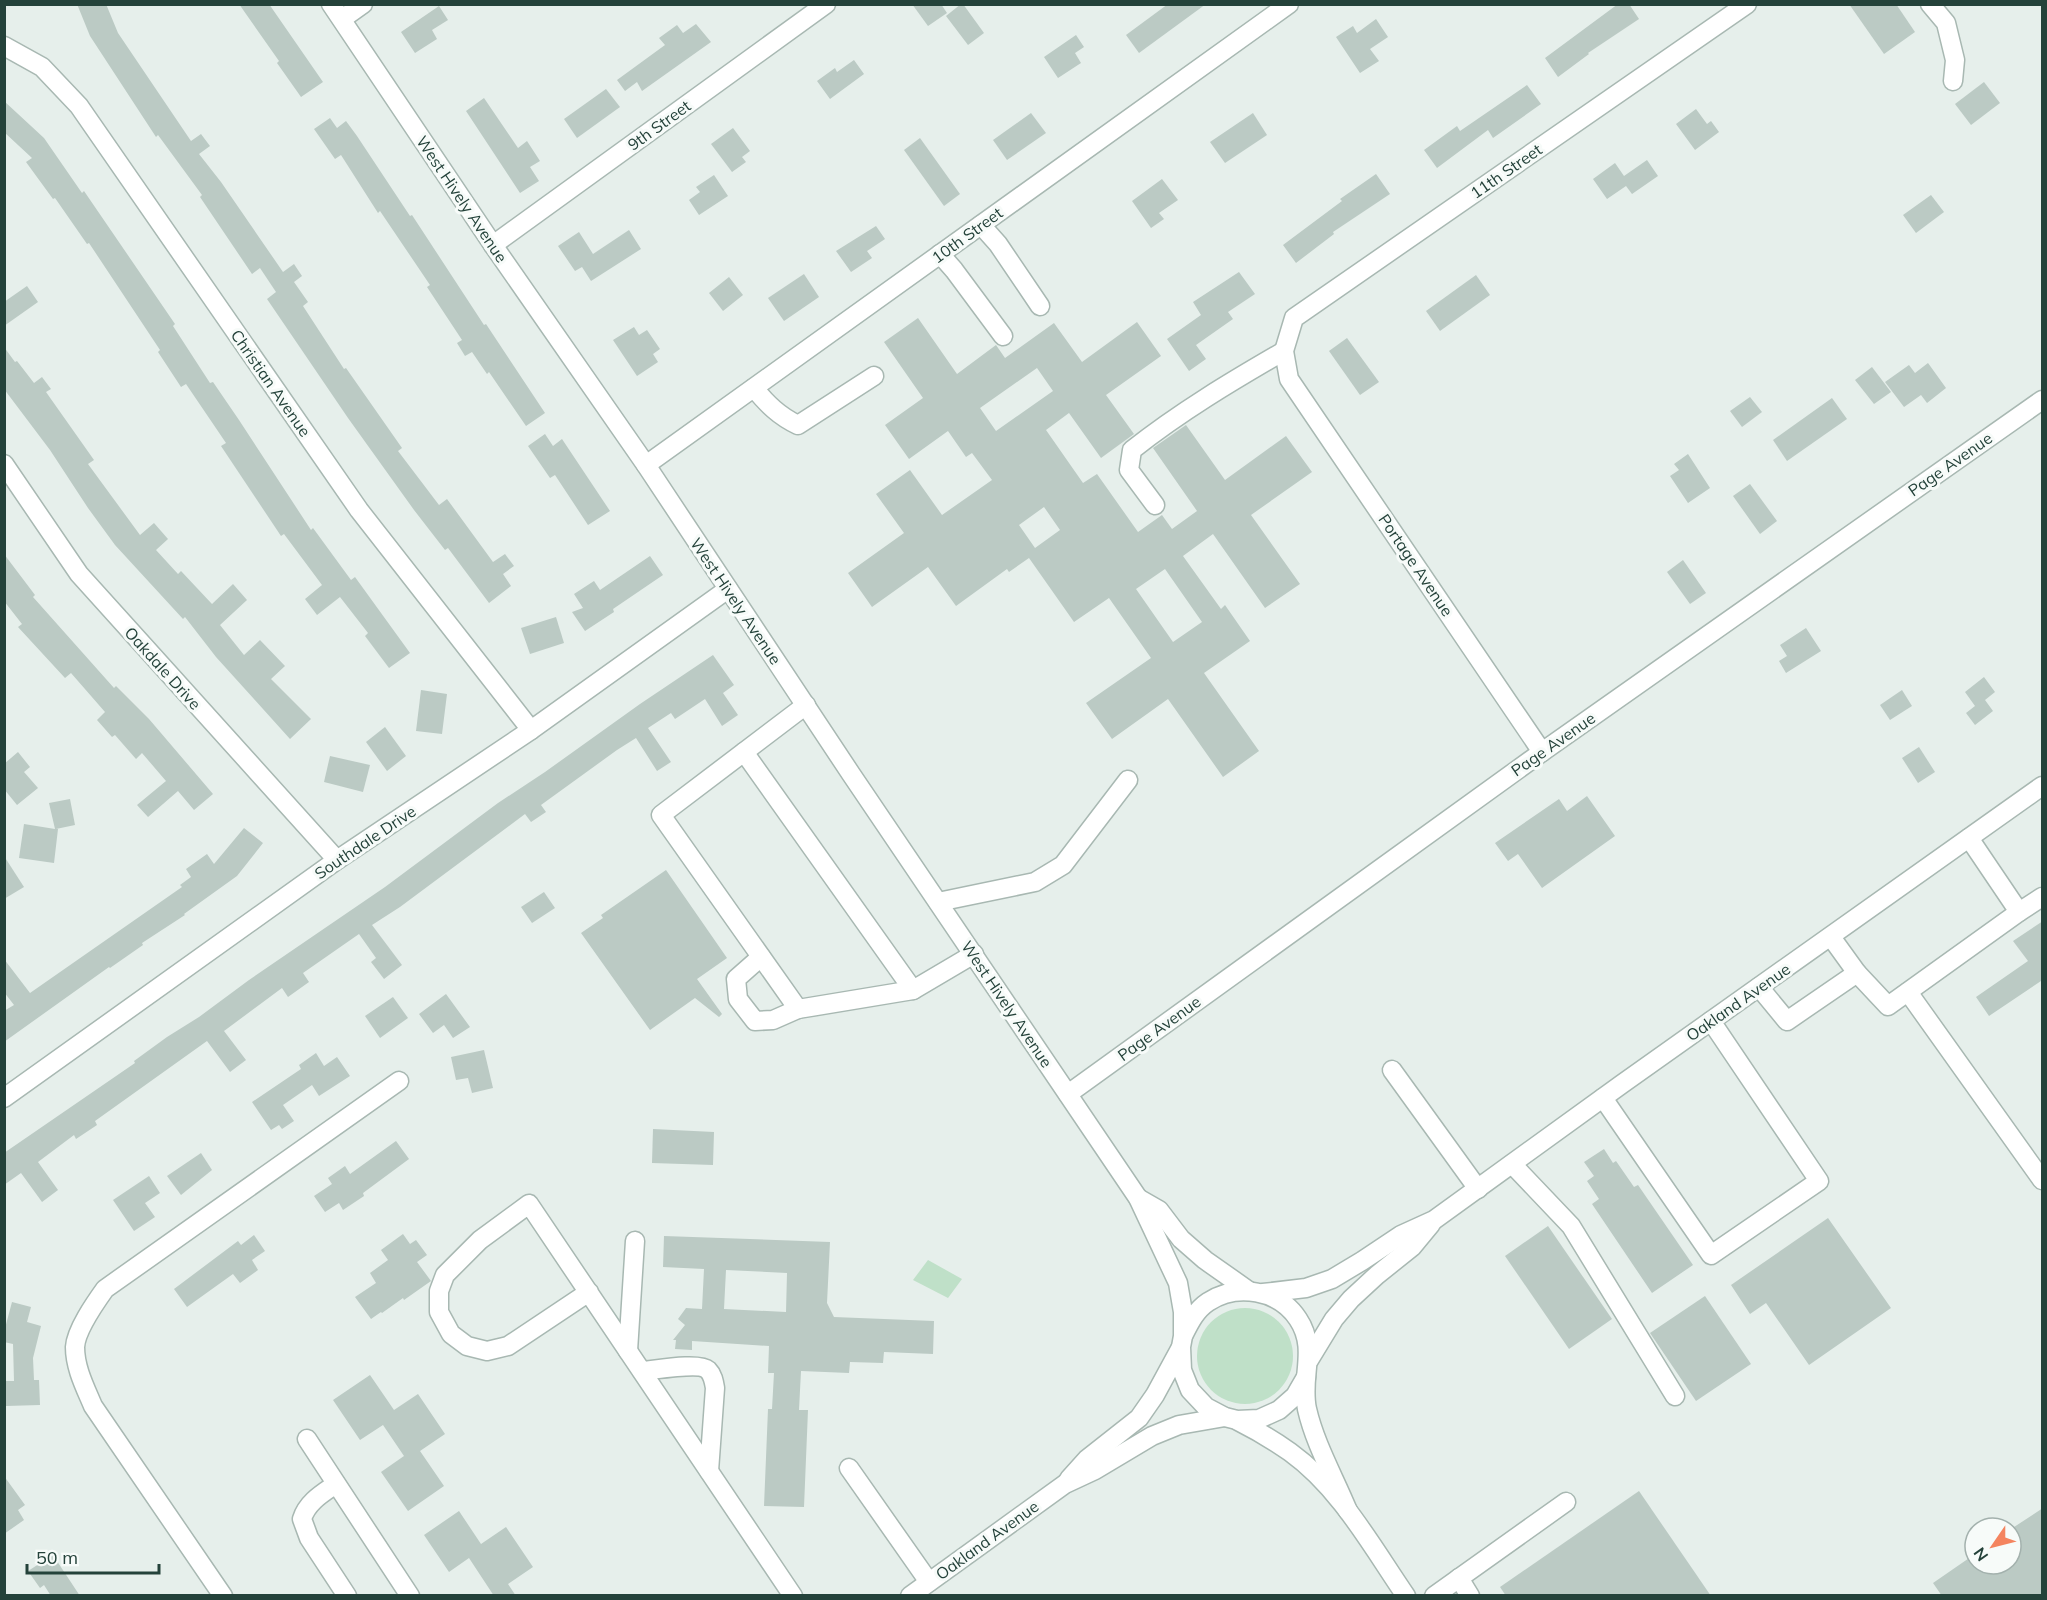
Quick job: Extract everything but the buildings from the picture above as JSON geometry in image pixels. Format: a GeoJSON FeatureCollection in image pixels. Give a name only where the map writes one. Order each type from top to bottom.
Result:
{"type":"FeatureCollection","features":[{"type":"Feature","properties":{"kind":"street"},"geometry":{"type":"LineString","coordinates":[[337,12],[363,4]]}},
{"type":"Feature","properties":{"kind":"street","name":"9th Street"},"geometry":{"type":"LineString","coordinates":[[493,245],[826,4]]}},
{"type":"Feature","properties":{"kind":"street","name":"10th Street"},"geometry":{"type":"LineString","coordinates":[[646,465],[1289,4]]}},
{"type":"Feature","properties":{"kind":"street","name":"11th Street"},"geometry":{"type":"LineString","coordinates":[[1284,351],[1294,318],[1747,4]]}},
{"type":"Feature","properties":{"kind":"street"},"geometry":{"type":"LineString","coordinates":[[1930,4],[1946,23],[1955,60],[1953,81]]}},
{"type":"Feature","properties":{"kind":"street","name":"West Hively Avenue"},"geometry":{"type":"LineString","coordinates":[[337,12],[493,245],[646,465],[1138,1198]]}},
{"type":"Feature","properties":{"kind":"street","name":"Christian Avenue"},"geometry":{"type":"LineString","coordinates":[[4,46],[42,67],[79,106],[359,510],[531,730]]}},
{"type":"Feature","properties":{"kind":"street"},"geometry":{"type":"LineString","coordinates":[[981,225],[998,244],[1040,306]]}},
{"type":"Feature","properties":{"kind":"street"},"geometry":{"type":"LineString","coordinates":[[940,254],[1003,336]]}},
{"type":"Feature","properties":{"kind":"street"},"geometry":{"type":"LineString","coordinates":[[1155,505],[1129,470],[1132,450],[1158,429],[1230,382],[1284,351]]}},
{"type":"Feature","properties":{"kind":"street","name":"Portage Avenue"},"geometry":{"type":"LineString","coordinates":[[1284,351],[1289,379],[1542,752]]}},
{"type":"Feature","properties":{"kind":"street"},"geometry":{"type":"LineString","coordinates":[[754,388],[783,418],[798,425],[874,376]]}},
{"type":"Feature","properties":{"kind":"street","name":"Page Avenue"},"geometry":{"type":"LineString","coordinates":[[1068,1094],[1542,752],[2043,399]]}},
{"type":"Feature","properties":{"kind":"street","name":"Oakdale Drive"},"geometry":{"type":"LineString","coordinates":[[4,464],[79,574],[337,860]]}},
{"type":"Feature","properties":{"kind":"street","name":"Southdale Drive"},"geometry":{"type":"LineString","coordinates":[[4,1098],[337,860],[531,730],[728,589]]}},
{"type":"Feature","properties":{"kind":"street"},"geometry":{"type":"LineString","coordinates":[[798,1009],[661,815],[806,705]]}},
{"type":"Feature","properties":{"kind":"street"},"geometry":{"type":"LineString","coordinates":[[744,752],[913,990]]}},
{"type":"Feature","properties":{"kind":"street"},"geometry":{"type":"LineString","coordinates":[[938,902],[1035,882],[1063,865],[1128,780]]}},
{"type":"Feature","properties":{"kind":"street","name":"Oakland Avenue"},"geometry":{"type":"LineString","coordinates":[[1256,1292],[1306,1288],[1332,1279],[1401,1235],[1434,1220],[2043,786]]}},
{"type":"Feature","properties":{"kind":"street"},"geometry":{"type":"LineString","coordinates":[[1969,838],[2019,912]]}},
{"type":"Feature","properties":{"kind":"street"},"geometry":{"type":"LineString","coordinates":[[1831,936],[1857,973],[1888,1006],[2043,897]]}},
{"type":"Feature","properties":{"kind":"street"},"geometry":{"type":"LineString","coordinates":[[761,957],[736,980],[738,999],[755,1021],[774,1020],[798,1009],[913,990],[974,954]]}},
{"type":"Feature","properties":{"kind":"street"},"geometry":{"type":"LineString","coordinates":[[1759,987],[1787,1021],[1857,973]]}},
{"type":"Feature","properties":{"kind":"street"},"geometry":{"type":"LineString","coordinates":[[1908,992],[2043,1180]]}},
{"type":"Feature","properties":{"kind":"street"},"geometry":{"type":"LineString","coordinates":[[1603,1098],[1711,1255],[1819,1181],[1711,1021]]}},
{"type":"Feature","properties":{"kind":"street"},"geometry":{"type":"LineString","coordinates":[[1392,1070],[1478,1189]]}},
{"type":"Feature","properties":{"kind":"street"},"geometry":{"type":"LineString","coordinates":[[223,1596],[93,1406],[79,1374],[75,1346],[87,1315],[105,1289],[399,1081]]}},
{"type":"Feature","properties":{"kind":"street"},"geometry":{"type":"LineString","coordinates":[[1512,1164],[1571,1226],[1675,1396]]}},
{"type":"Feature","properties":{"kind":"street"},"geometry":{"type":"LineString","coordinates":[[1138,1198],[1159,1210],[1180,1239],[1204,1260],[1256,1292],[1282,1303],[1298,1318],[1307,1338],[1306,1405],[1313,1430],[1348,1511]]}},
{"type":"Feature","properties":{"kind":"street"},"geometry":{"type":"LineString","coordinates":[[1138,1198],[1178,1282],[1183,1312],[1182,1370],[1190,1390],[1206,1407],[1269,1437],[1317,1476],[1348,1511],[1406,1596]]}},
{"type":"Feature","properties":{"kind":"street"},"geometry":{"type":"LineString","coordinates":[[589,1292],[508,1346],[487,1351],[467,1346],[451,1334],[439,1312],[439,1291],[445,1275],[480,1240],[529,1204],[589,1292],[793,1596]]}},
{"type":"Feature","properties":{"kind":"street","name":"Oakland Avenue"},"geometry":{"type":"LineString","coordinates":[[1308,1369],[1334,1319],[1351,1299],[1377,1275],[1412,1247],[1434,1220]]}},
{"type":"Feature","properties":{"kind":"street"},"geometry":{"type":"LineString","coordinates":[[628,1351],[635,1241]]}},
{"type":"Feature","properties":{"kind":"street"},"geometry":{"type":"LineString","coordinates":[[1182,1342],[1192,1317],[1208,1302],[1228,1293],[1256,1292]]}},
{"type":"Feature","properties":{"kind":"street","name":"Oakland Avenue"},"geometry":{"type":"LineString","coordinates":[[1065,1484],[1087,1459],[1139,1418],[1155,1395],[1182,1342]]}},
{"type":"Feature","properties":{"kind":"street"},"geometry":{"type":"LineString","coordinates":[[642,1371],[697,1367],[707,1369],[713,1377],[715,1388],[709,1471]]}},
{"type":"Feature","properties":{"kind":"street"},"geometry":{"type":"LineString","coordinates":[[1231,1418],[1259,1419],[1279,1410],[1295,1396],[1308,1369]]}},
{"type":"Feature","properties":{"kind":"street","name":"Oakland Avenue"},"geometry":{"type":"LineString","coordinates":[[910,1596],[1065,1484],[1095,1470],[1152,1436],[1179,1425],[1231,1418]]}},
{"type":"Feature","properties":{"kind":"street"},"geometry":{"type":"LineString","coordinates":[[307,1439],[410,1596]]}},
{"type":"Feature","properties":{"kind":"street"},"geometry":{"type":"LineString","coordinates":[[849,1468],[929,1582]]}},
{"type":"Feature","properties":{"kind":"street"},"geometry":{"type":"LineString","coordinates":[[336,1484],[312,1502],[302,1519],[309,1538],[348,1596]]}},
{"type":"Feature","properties":{"kind":"street"},"geometry":{"type":"LineString","coordinates":[[1434,1596],[1566,1502]]}},
{"type":"Feature","properties":{"kind":"street"},"geometry":{"type":"LineString","coordinates":[[1459,1578],[1470,1596]]}},
{"type":"Feature","properties":{"kind":"green space"},"geometry":{"type":"Polygon","coordinates":[[[928,1260],[962,1279],[948,1298],[913,1280],[928,1260]]]}},
{"type":"Feature","properties":{"kind":"green space"},"geometry":{"type":"Polygon","coordinates":[[[1245,1308],[1263,1312],[1279,1322],[1289,1338],[1293,1356],[1289,1374],[1279,1390],[1263,1400],[1245,1404],[1227,1400],[1211,1390],[1201,1374],[1197,1356],[1201,1338],[1211,1322],[1227,1312],[1245,1308]]]}}]}
